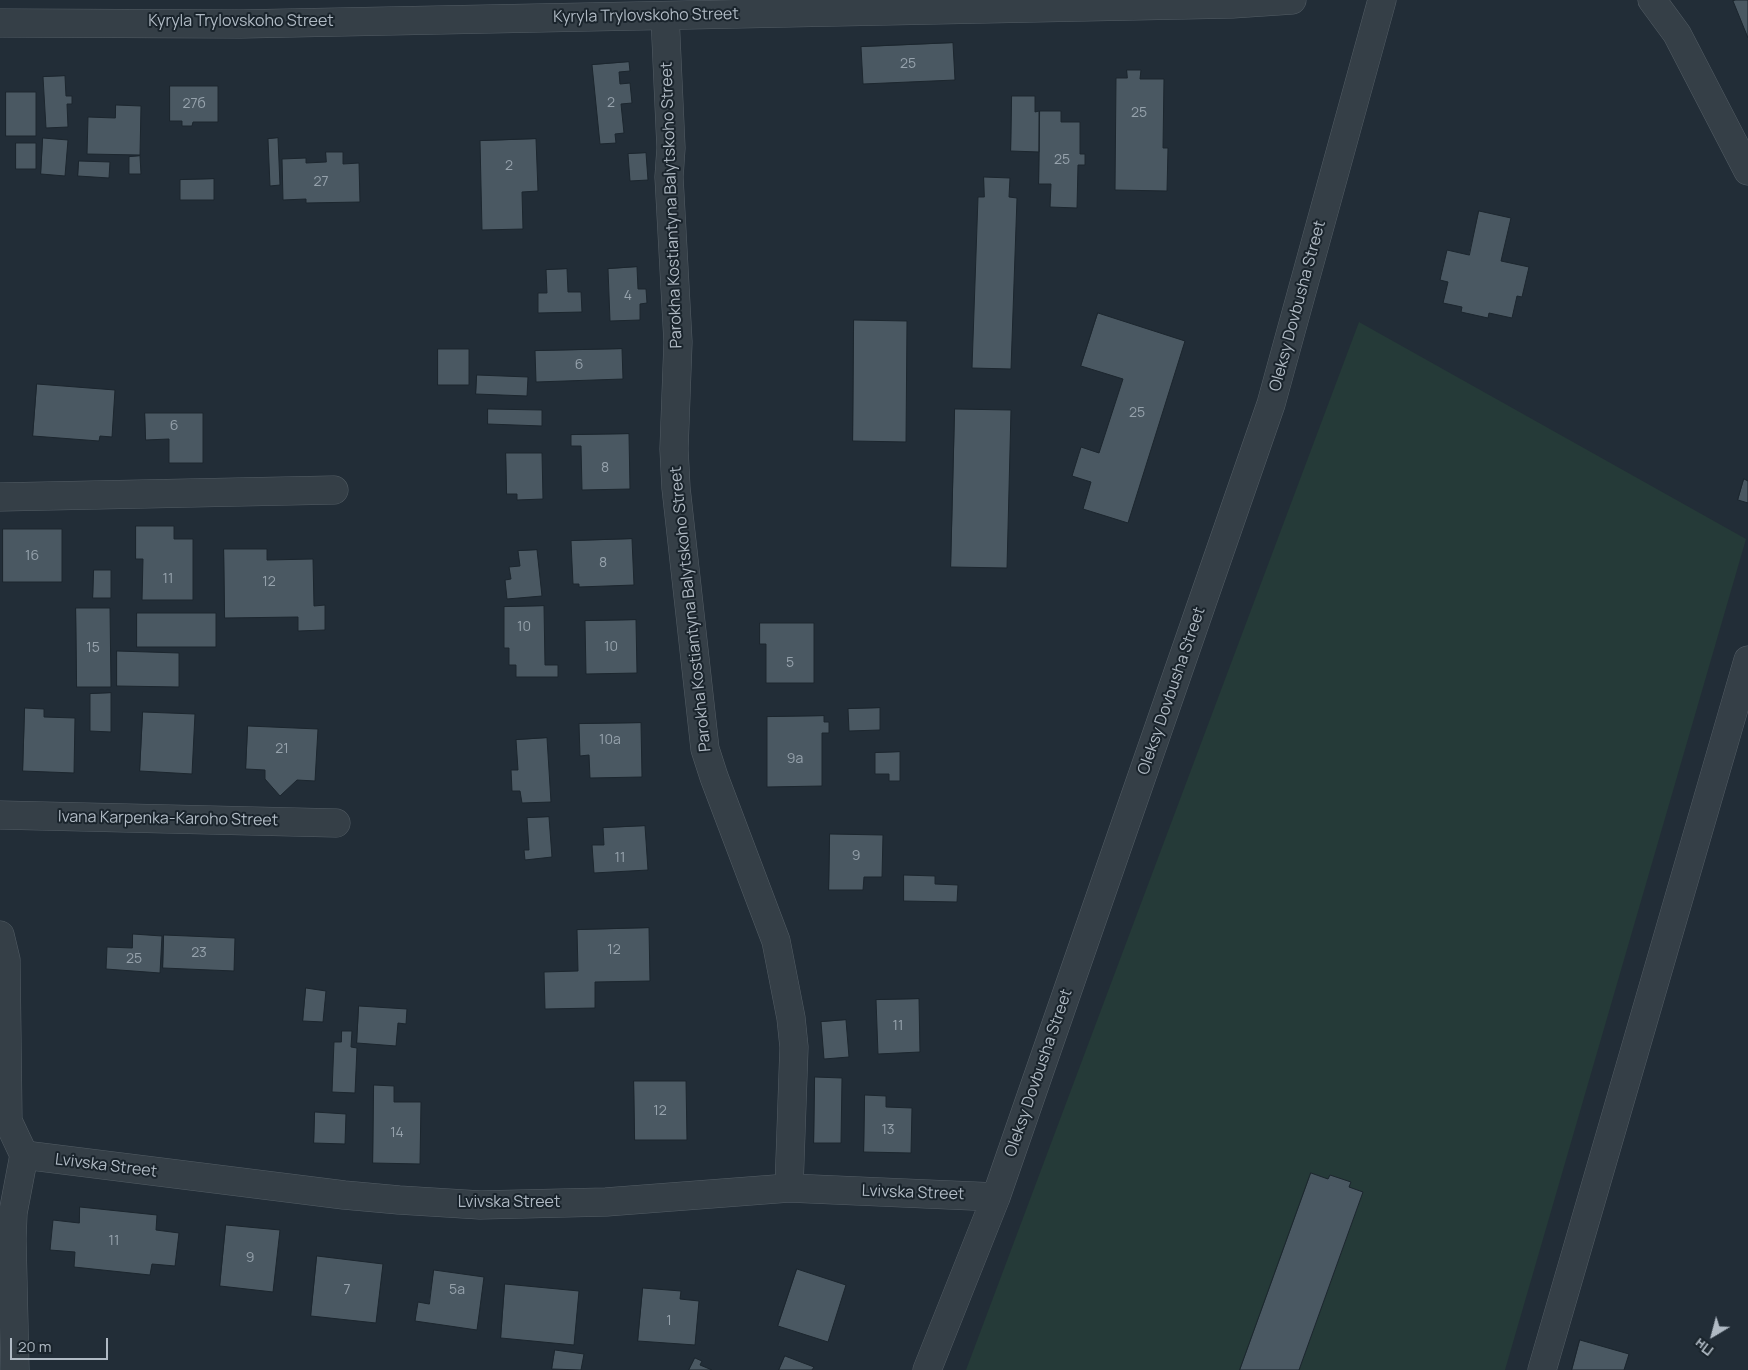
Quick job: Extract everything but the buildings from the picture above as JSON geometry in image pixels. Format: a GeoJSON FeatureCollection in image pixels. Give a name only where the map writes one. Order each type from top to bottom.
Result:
{"type":"FeatureCollection","features":[{"type":"Feature","properties":{"kind":"street","name":"Kyryla Trylovskoho Street"},"geometry":{"type":"LineString","coordinates":[[0,23],[241,24],[1232,4],[1292,0]]}},
{"type":"Feature","properties":{"kind":"street","name":"Oleksy Dovbusha Street"},"geometry":{"type":"LineString","coordinates":[[927,1370],[996,1197],[1271,404],[1382,0]]}},
{"type":"Feature","properties":{"kind":"street"},"geometry":{"type":"LineString","coordinates":[[1652,0],[1677,34],[1748,171]]}},
{"type":"Feature","properties":{"kind":"street","name":"Parokha Kostiantyna Balytskoho Street"},"geometry":{"type":"LineString","coordinates":[[664,16],[671,148],[669,177],[678,342],[674,449],[677,498],[705,750],[776,941],[793,1028],[788,1188]]}},
{"type":"Feature","properties":{"kind":"street"},"geometry":{"type":"LineString","coordinates":[[0,497],[334,490]]}},
{"type":"Feature","properties":{"kind":"street"},"geometry":{"type":"LineString","coordinates":[[1542,1370],[1748,660]]}},
{"type":"Feature","properties":{"kind":"street","name":"Ivana Karpenka-Karoho Street"},"geometry":{"type":"LineString","coordinates":[[0,816],[336,823]]}},
{"type":"Feature","properties":{"kind":"street"},"geometry":{"type":"LineString","coordinates":[[0,935],[6,960],[8,1121],[24,1155],[13,1213],[15,1370]]}},
{"type":"Feature","properties":{"kind":"street","name":"Lvivska Street"},"geometry":{"type":"LineString","coordinates":[[24,1155],[344,1195],[480,1205],[606,1202],[788,1188],[996,1197]]}},
{"type":"Feature","properties":{"kind":"green space"},"geometry":{"type":"Polygon","coordinates":[[[1359,322],[1746,539],[1505,1370],[966,1370],[1359,322]]]}}]}
